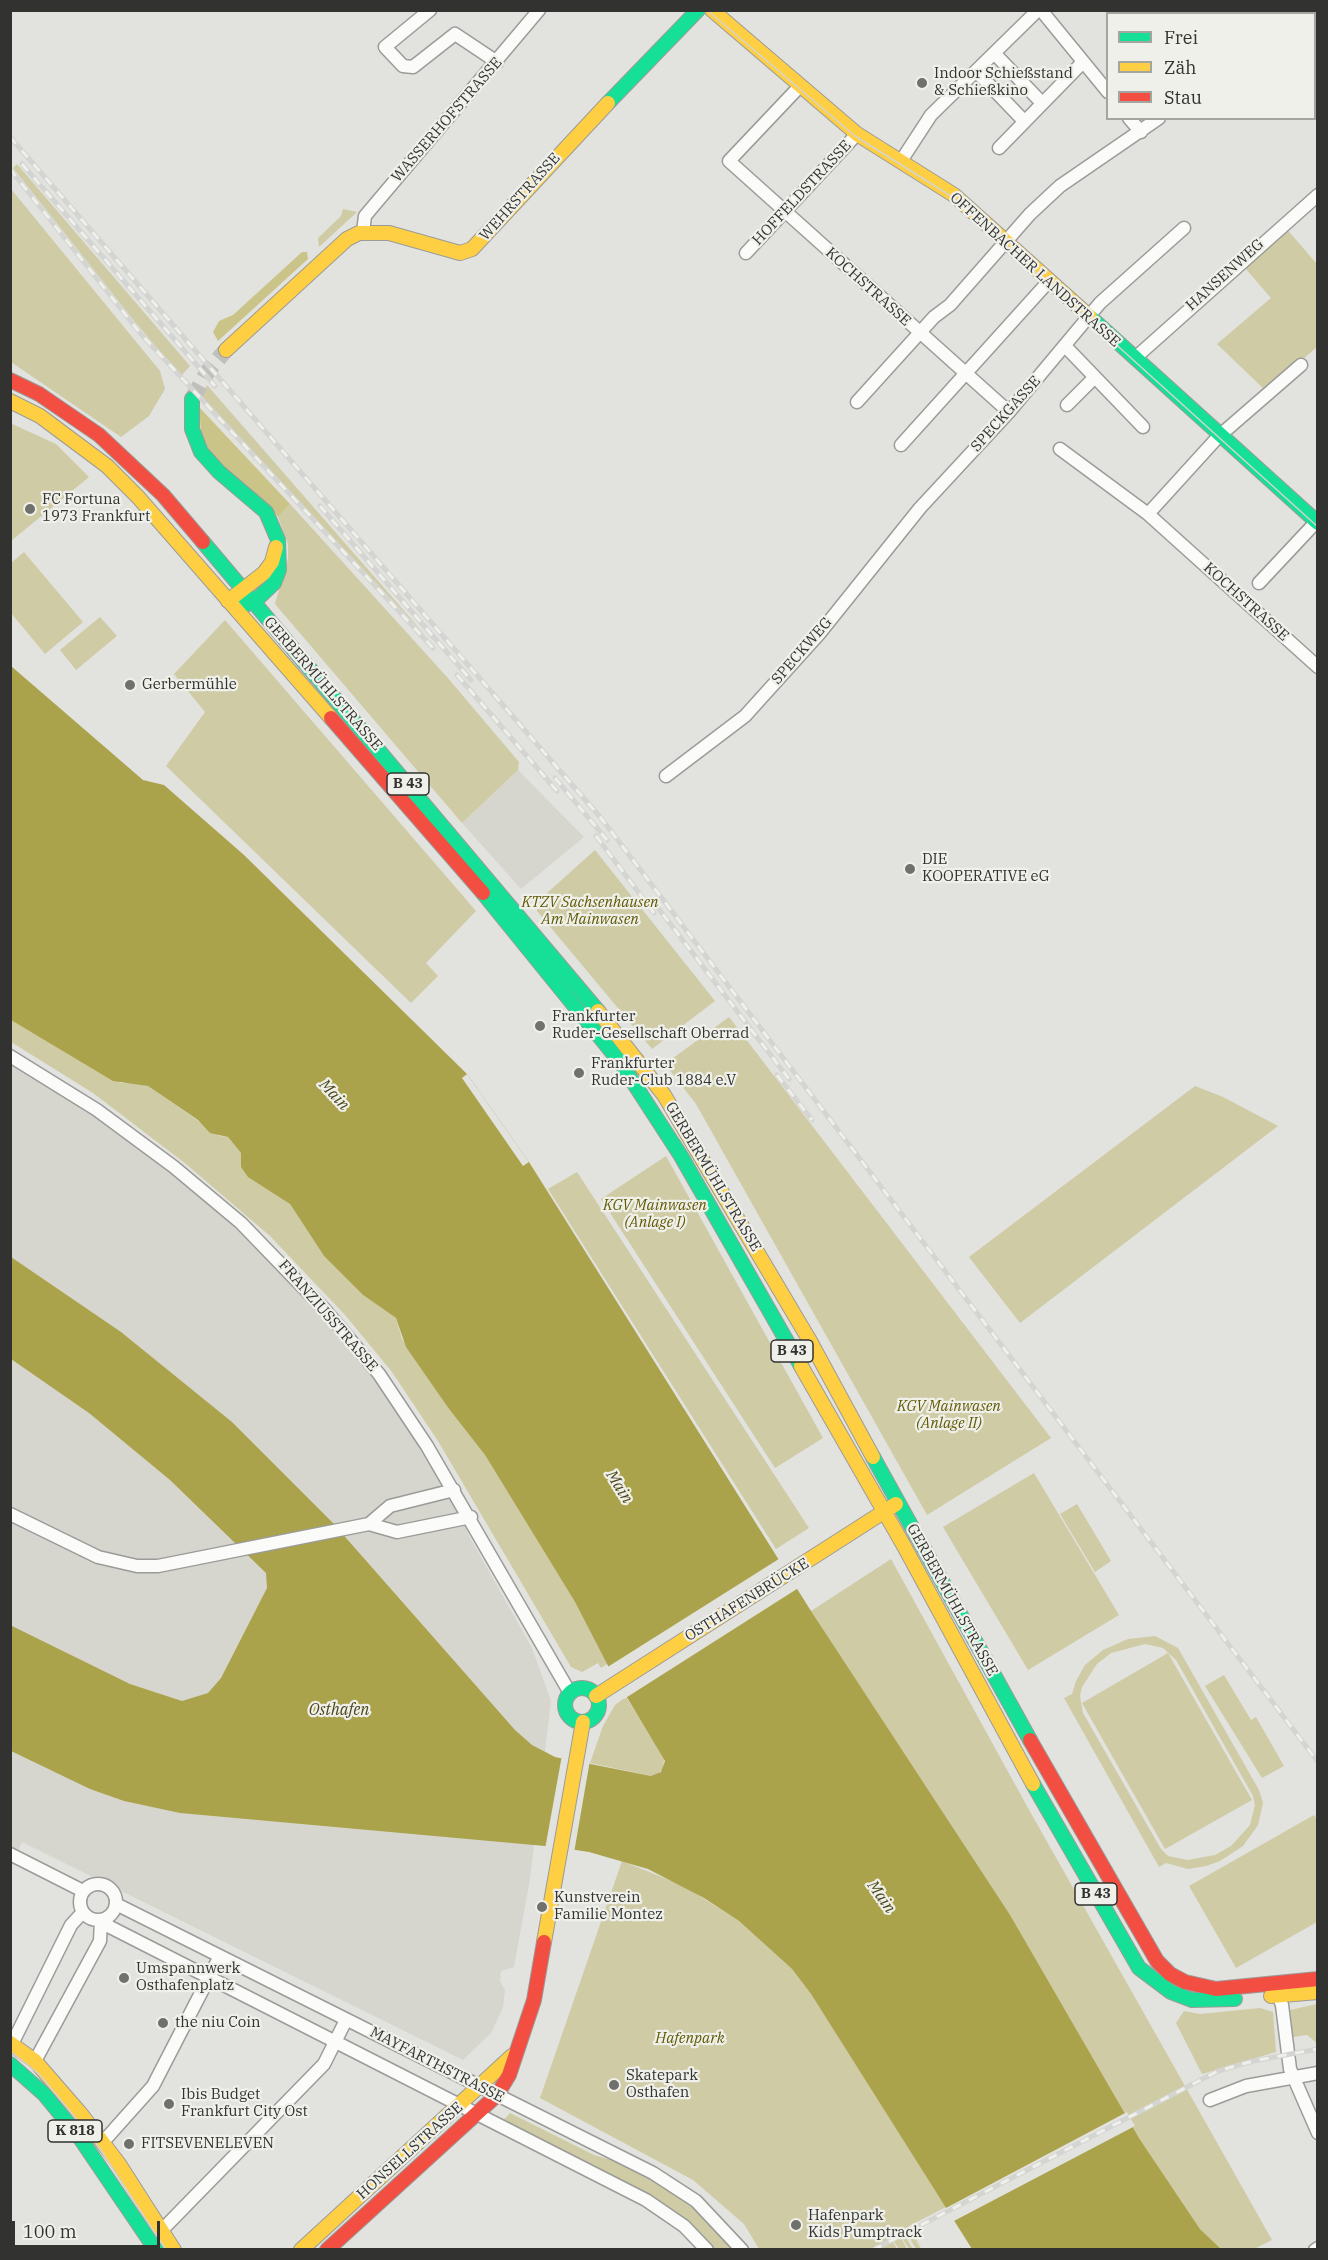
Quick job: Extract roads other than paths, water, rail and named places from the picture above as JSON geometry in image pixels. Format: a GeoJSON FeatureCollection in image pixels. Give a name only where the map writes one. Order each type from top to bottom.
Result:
{"type":"FeatureCollection","features":[{"type":"Feature","properties":{"kind":"main road","name":"WEHRSTRASSE"},"geometry":{"type":"LineString","coordinates":[[363,232],[389,233],[460,253],[472,249],[560,153],[698,10]]}},
{"type":"Feature","properties":{"kind":"main road","name":"OFFENBACHER LANDSTRASSE"},"geometry":{"type":"LineString","coordinates":[[712,10],[857,134],[954,195],[1317,522]]}},
{"type":"Feature","properties":{"kind":"main road"},"geometry":{"type":"LineString","coordinates":[[226,350],[347,239],[363,232]]}},
{"type":"Feature","properties":{"kind":"main road","name":"GERBERMÜHLSTRASSE"},"geometry":{"type":"LineString","coordinates":[[10,380],[39,394],[121,452],[163,495],[616,1030],[674,1112],[810,1341],[897,1503],[1157,1961],[1170,1974],[1216,1989],[1317,1979]]}},
{"type":"Feature","properties":{"kind":"main road"},"geometry":{"type":"LineString","coordinates":[[192,399],[192,429],[201,452],[219,472],[266,512],[278,540],[280,563],[277,577],[268,590],[253,603],[241,604],[228,601]]}},
{"type":"Feature","properties":{"kind":"main road","name":"GERBERMÜHLSTRASSE"},"geometry":{"type":"LineString","coordinates":[[10,401],[40,416],[107,466],[146,506],[508,923],[620,1062],[681,1156],[884,1512],[1042,1801],[1139,1968],[1171,1992],[1192,2000],[1317,1992]]}},
{"type":"Feature","properties":{"kind":"main road"},"geometry":{"type":"LineString","coordinates":[[228,601],[269,566],[278,540]]}},
{"type":"Feature","properties":{"kind":"main road"},"geometry":{"type":"LineString","coordinates":[[508,923],[519,913]]}},
{"type":"Feature","properties":{"kind":"main road","name":"OSTHAFENBRÜCKE"},"geometry":{"type":"LineString","coordinates":[[596,1696],[897,1503]]}},
{"type":"Feature","properties":{"kind":"main road"},"geometry":{"type":"LineString","coordinates":[[570,1693],[584,1688],[596,1696],[598,1710],[592,1718],[583,1722]]}},
{"type":"Feature","properties":{"kind":"main road","name":"FRANZIUSSTRASSE"},"geometry":{"type":"LineString","coordinates":[[570,1693],[565,1701],[566,1712],[573,1719],[583,1722]]}},
{"type":"Feature","properties":{"kind":"main road","name":"HONSELLSTRASSE"},"geometry":{"type":"LineString","coordinates":[[327,2250],[497,2095],[509,2075],[531,2012],[583,1722]]}},
{"type":"Feature","properties":{"kind":"main road"},"geometry":{"type":"LineString","coordinates":[[11,2043],[14,2067],[35,2061]]}},
{"type":"Feature","properties":{"kind":"main road","name":"K 818"},"geometry":{"type":"LineString","coordinates":[[11,2043],[35,2061],[57,2084],[103,2142],[174,2250]]}},
{"type":"Feature","properties":{"kind":"main road","name":"HONSELLSTRASSE"},"geometry":{"type":"LineString","coordinates":[[301,2250],[481,2087],[516,2050]]}},
{"type":"Feature","properties":{"kind":"main road","name":"K 818"},"geometry":{"type":"LineString","coordinates":[[14,2067],[45,2094],[80,2138],[156,2250]]}},
{"type":"Feature","properties":{"kind":"street"},"geometry":{"type":"LineString","coordinates":[[430,10],[385,47],[403,66],[410,68],[455,34],[497,62]]}},
{"type":"Feature","properties":{"kind":"street","name":"WASSERHOFSTRASSE"},"geometry":{"type":"LineString","coordinates":[[363,232],[364,219],[373,206],[539,10]]}},
{"type":"Feature","properties":{"kind":"street"},"geometry":{"type":"LineString","coordinates":[[901,161],[931,115],[1039,10],[1106,91]]}},
{"type":"Feature","properties":{"kind":"street"},"geometry":{"type":"LineString","coordinates":[[995,54],[1042,103]]}},
{"type":"Feature","properties":{"kind":"street"},"geometry":{"type":"LineString","coordinates":[[999,148],[1083,62]]}},
{"type":"Feature","properties":{"kind":"street"},"geometry":{"type":"LineString","coordinates":[[976,71],[1024,121]]}},
{"type":"Feature","properties":{"kind":"street","name":"KOCHSTRASSE"},"geometry":{"type":"LineString","coordinates":[[800,86],[729,161],[1009,412]]}},
{"type":"Feature","properties":{"kind":"street"},"geometry":{"type":"LineString","coordinates":[[1131,120],[1141,132]]}},
{"type":"Feature","properties":{"kind":"street"},"geometry":{"type":"LineString","coordinates":[[857,402],[1060,186],[1080,170],[1156,120]]}},
{"type":"Feature","properties":{"kind":"street","name":"HOFFELDSTRASSE"},"geometry":{"type":"LineString","coordinates":[[746,253],[857,134]]}},
{"type":"Feature","properties":{"kind":"street","name":"HANSENWEG"},"geometry":{"type":"LineString","coordinates":[[1135,358],[1317,195]]}},
{"type":"Feature","properties":{"kind":"street","name":"SPECKGASSE"},"geometry":{"type":"LineString","coordinates":[[920,508],[1009,412],[1113,290],[1184,228]]}},
{"type":"Feature","properties":{"kind":"street"},"geometry":{"type":"LineString","coordinates":[[901,445],[1049,281]]}},
{"type":"Feature","properties":{"kind":"street"},"geometry":{"type":"LineString","coordinates":[[1065,346],[1143,426]]}},
{"type":"Feature","properties":{"kind":"street"},"geometry":{"type":"LineString","coordinates":[[1148,514],[1221,435],[1301,365]]}},
{"type":"Feature","properties":{"kind":"street"},"geometry":{"type":"LineString","coordinates":[[1067,405],[1095,377]]}},
{"type":"Feature","properties":{"kind":"street","name":"KOCHSTRASSE"},"geometry":{"type":"LineString","coordinates":[[1060,449],[1148,514],[1317,667]]}},
{"type":"Feature","properties":{"kind":"street","name":"SPECKWEG"},"geometry":{"type":"LineString","coordinates":[[666,776],[745,716],[819,634],[920,508]]}},
{"type":"Feature","properties":{"kind":"street"},"geometry":{"type":"LineString","coordinates":[[1259,583],[1317,522]]}},
{"type":"Feature","properties":{"kind":"street","name":"FRANZIUSSTRASSE"},"geometry":{"type":"LineString","coordinates":[[10,1056],[88,1104],[135,1137],[209,1196],[263,1245],[326,1311],[379,1374],[454,1490],[465,1519],[570,1693]]}},
{"type":"Feature","properties":{"kind":"street"},"geometry":{"type":"LineString","coordinates":[[369,1524],[390,1506],[454,1490]]}},
{"type":"Feature","properties":{"kind":"street"},"geometry":{"type":"LineString","coordinates":[[10,1514],[98,1557],[137,1566],[158,1566],[369,1524],[397,1532],[465,1519]]}},
{"type":"Feature","properties":{"kind":"street"},"geometry":{"type":"LineString","coordinates":[[10,1854],[83,1891]]}},
{"type":"Feature","properties":{"kind":"street"},"geometry":{"type":"LineString","coordinates":[[102,1884],[113,1892],[116,1904],[113,1914],[102,1920],[93,1920],[83,1912],[80,1905],[83,1891],[90,1886],[102,1884]]}},
{"type":"Feature","properties":{"kind":"street","name":"MAYFARTHSTRASSE"},"geometry":{"type":"LineString","coordinates":[[116,1904],[679,2189],[713,2216],[742,2250]]}},
{"type":"Feature","properties":{"kind":"street"},"geometry":{"type":"LineString","coordinates":[[11,2043],[71,1925],[83,1912]]}},
{"type":"Feature","properties":{"kind":"street"},"geometry":{"type":"LineString","coordinates":[[35,2061],[100,1941],[102,1920]]}},
{"type":"Feature","properties":{"kind":"street","name":"MAYFARTHSTRASSE"},"geometry":{"type":"LineString","coordinates":[[102,1920],[110,1927],[653,2204],[684,2226],[707,2250]]}},
{"type":"Feature","properties":{"kind":"street"},"geometry":{"type":"LineString","coordinates":[[103,2142],[153,2086],[220,1956]]}},
{"type":"Feature","properties":{"kind":"street"},"geometry":{"type":"LineString","coordinates":[[1271,1984],[1280,1996],[1292,2076],[1317,2133]]}},
{"type":"Feature","properties":{"kind":"street"},"geometry":{"type":"LineString","coordinates":[[162,2230],[324,2064],[346,2020]]}},
{"type":"Feature","properties":{"kind":"street"},"geometry":{"type":"LineString","coordinates":[[1210,2100],[1246,2086],[1317,2073]]}},
{"type":"Feature","properties":{"kind":"water"},"geometry":{"type":"Polygon","coordinates":[[[11,666],[143,780],[164,785],[244,855],[467,1074],[529,1162],[811,1611],[1010,1915],[1139,2138],[1200,2229],[1221,2249],[972,2249],[811,1994],[792,1969],[739,1921],[704,1898],[648,1869],[589,1852],[556,1847],[180,1813],[124,1801],[90,1789],[11,1751],[10,1625],[130,1684],[182,1701],[208,1693],[221,1678],[267,1588],[266,1573],[170,1480],[89,1413],[11,1359],[11,1257],[121,1332],[232,1422],[332,1522],[515,1730],[532,1745],[555,1757],[651,1776],[661,1772],[665,1761],[607,1664],[575,1602],[485,1455],[449,1409],[406,1347],[396,1318],[363,1295],[324,1256],[290,1204],[248,1177],[241,1167],[241,1153],[228,1137],[210,1133],[198,1120],[148,1086],[113,1081],[11,1020],[11,666]]]}},
{"type":"Feature","properties":{"kind":"tunnel"},"geometry":{"type":"LineString","coordinates":[[192,399],[208,371],[226,350]]}},
{"type":"Feature","properties":{"kind":"tram line"},"geometry":{"type":"LineString","coordinates":[[707,10],[855,136],[954,198],[1318,527]]}},
{"type":"Feature","properties":{"kind":"tram line"},"geometry":{"type":"LineString","coordinates":[[10,2051],[40,2075],[96,2143],[166,2250]]}},
{"type":"Feature","properties":{"kind":"railway"},"geometry":{"type":"LineString","coordinates":[[10,137],[601,818],[1318,1762]]}},
{"type":"Feature","properties":{"kind":"railway"},"geometry":{"type":"LineString","coordinates":[[22,164],[215,386]]}},
{"type":"Feature","properties":{"kind":"railway"},"geometry":{"type":"LineString","coordinates":[[10,169],[140,333],[433,648]]}},
{"type":"Feature","properties":{"kind":"railway"},"geometry":{"type":"LineString","coordinates":[[320,506],[471,680]]}},
{"type":"Feature","properties":{"kind":"railway"},"geometry":{"type":"LineString","coordinates":[[457,675],[557,791]]}},
{"type":"Feature","properties":{"kind":"railway"},"geometry":{"type":"LineString","coordinates":[[555,778],[607,840]]}},
{"type":"Feature","properties":{"kind":"railway"},"geometry":{"type":"LineString","coordinates":[[596,836],[654,913]]}},
{"type":"Feature","properties":{"kind":"railway"},"geometry":{"type":"LineString","coordinates":[[652,900],[789,1079]]}},
{"type":"Feature","properties":{"kind":"railway"},"geometry":{"type":"LineString","coordinates":[[777,1075],[812,1120]]}},
{"type":"Feature","properties":{"kind":"railway"},"geometry":{"type":"LineString","coordinates":[[873,2250],[1218,2071],[1253,2061],[1318,2049]]}},
{"type":"Feature","properties":{"kind":"place","name":"Indoor Schießstand & Schießkino"},"geometry":{"type":"Point","coordinates":[922,83]}},
{"type":"Feature","properties":{"kind":"place","name":"FC Fortuna 1973 Frankfurt"},"geometry":{"type":"Point","coordinates":[30,509]}},
{"type":"Feature","properties":{"kind":"place","name":"Gerbermühle"},"geometry":{"type":"Point","coordinates":[130,685]}},
{"type":"Feature","properties":{"kind":"place","name":"DIE KOOPERATIVE eG"},"geometry":{"type":"Point","coordinates":[910,869]}},
{"type":"Feature","properties":{"kind":"place","name":"Frankfurter Ruder-Gesellschaft Oberrad"},"geometry":{"type":"Point","coordinates":[540,1026]}},
{"type":"Feature","properties":{"kind":"place","name":"Frankfurter Ruder-Club 1884 e.V"},"geometry":{"type":"Point","coordinates":[579,1073]}},
{"type":"Feature","properties":{"kind":"place","name":"Kunstverein Familie Montez"},"geometry":{"type":"Point","coordinates":[542,1907]}},
{"type":"Feature","properties":{"kind":"place","name":"Umspannwerk Osthafenplatz"},"geometry":{"type":"Point","coordinates":[124,1978]}},
{"type":"Feature","properties":{"kind":"place","name":"the niu Coin"},"geometry":{"type":"Point","coordinates":[163,2023]}},
{"type":"Feature","properties":{"kind":"place","name":"Skatepark Osthafen"},"geometry":{"type":"Point","coordinates":[614,2085]}},
{"type":"Feature","properties":{"kind":"place","name":"Ibis Budget Frankfurt City Ost"},"geometry":{"type":"Point","coordinates":[169,2104]}},
{"type":"Feature","properties":{"kind":"place","name":"FITSEVENELEVEN"},"geometry":{"type":"Point","coordinates":[129,2144]}},
{"type":"Feature","properties":{"kind":"place","name":"Hafenpark Kids Pumptrack"},"geometry":{"type":"Point","coordinates":[796,2225]}},
{"type":"Feature","properties":{"kind":"park label","name":"KTZV Sachsenhausen Am Mainwasen"},"geometry":{"type":"Point","coordinates":[590,912]}},
{"type":"Feature","properties":{"kind":"park label","name":"KGV Mainwasen (Anlage I)"},"geometry":{"type":"Point","coordinates":[655,1214]}},
{"type":"Feature","properties":{"kind":"park label","name":"KGV Mainwasen (Anlage II)"},"geometry":{"type":"Point","coordinates":[949,1416]}},
{"type":"Feature","properties":{"kind":"park label","name":"Hafenpark"},"geometry":{"type":"Point","coordinates":[690,2039]}},
{"type":"Feature","properties":{"kind":"water label","name":"Main"},"geometry":{"type":"Point","coordinates":[334,1095]}},
{"type":"Feature","properties":{"kind":"water label","name":"Main"},"geometry":{"type":"Point","coordinates":[619,1487]}},
{"type":"Feature","properties":{"kind":"water label","name":"Osthafen"},"geometry":{"type":"Point","coordinates":[339,1710]}},
{"type":"Feature","properties":{"kind":"water label","name":"Main"},"geometry":{"type":"Point","coordinates":[881,1897]}}]}
